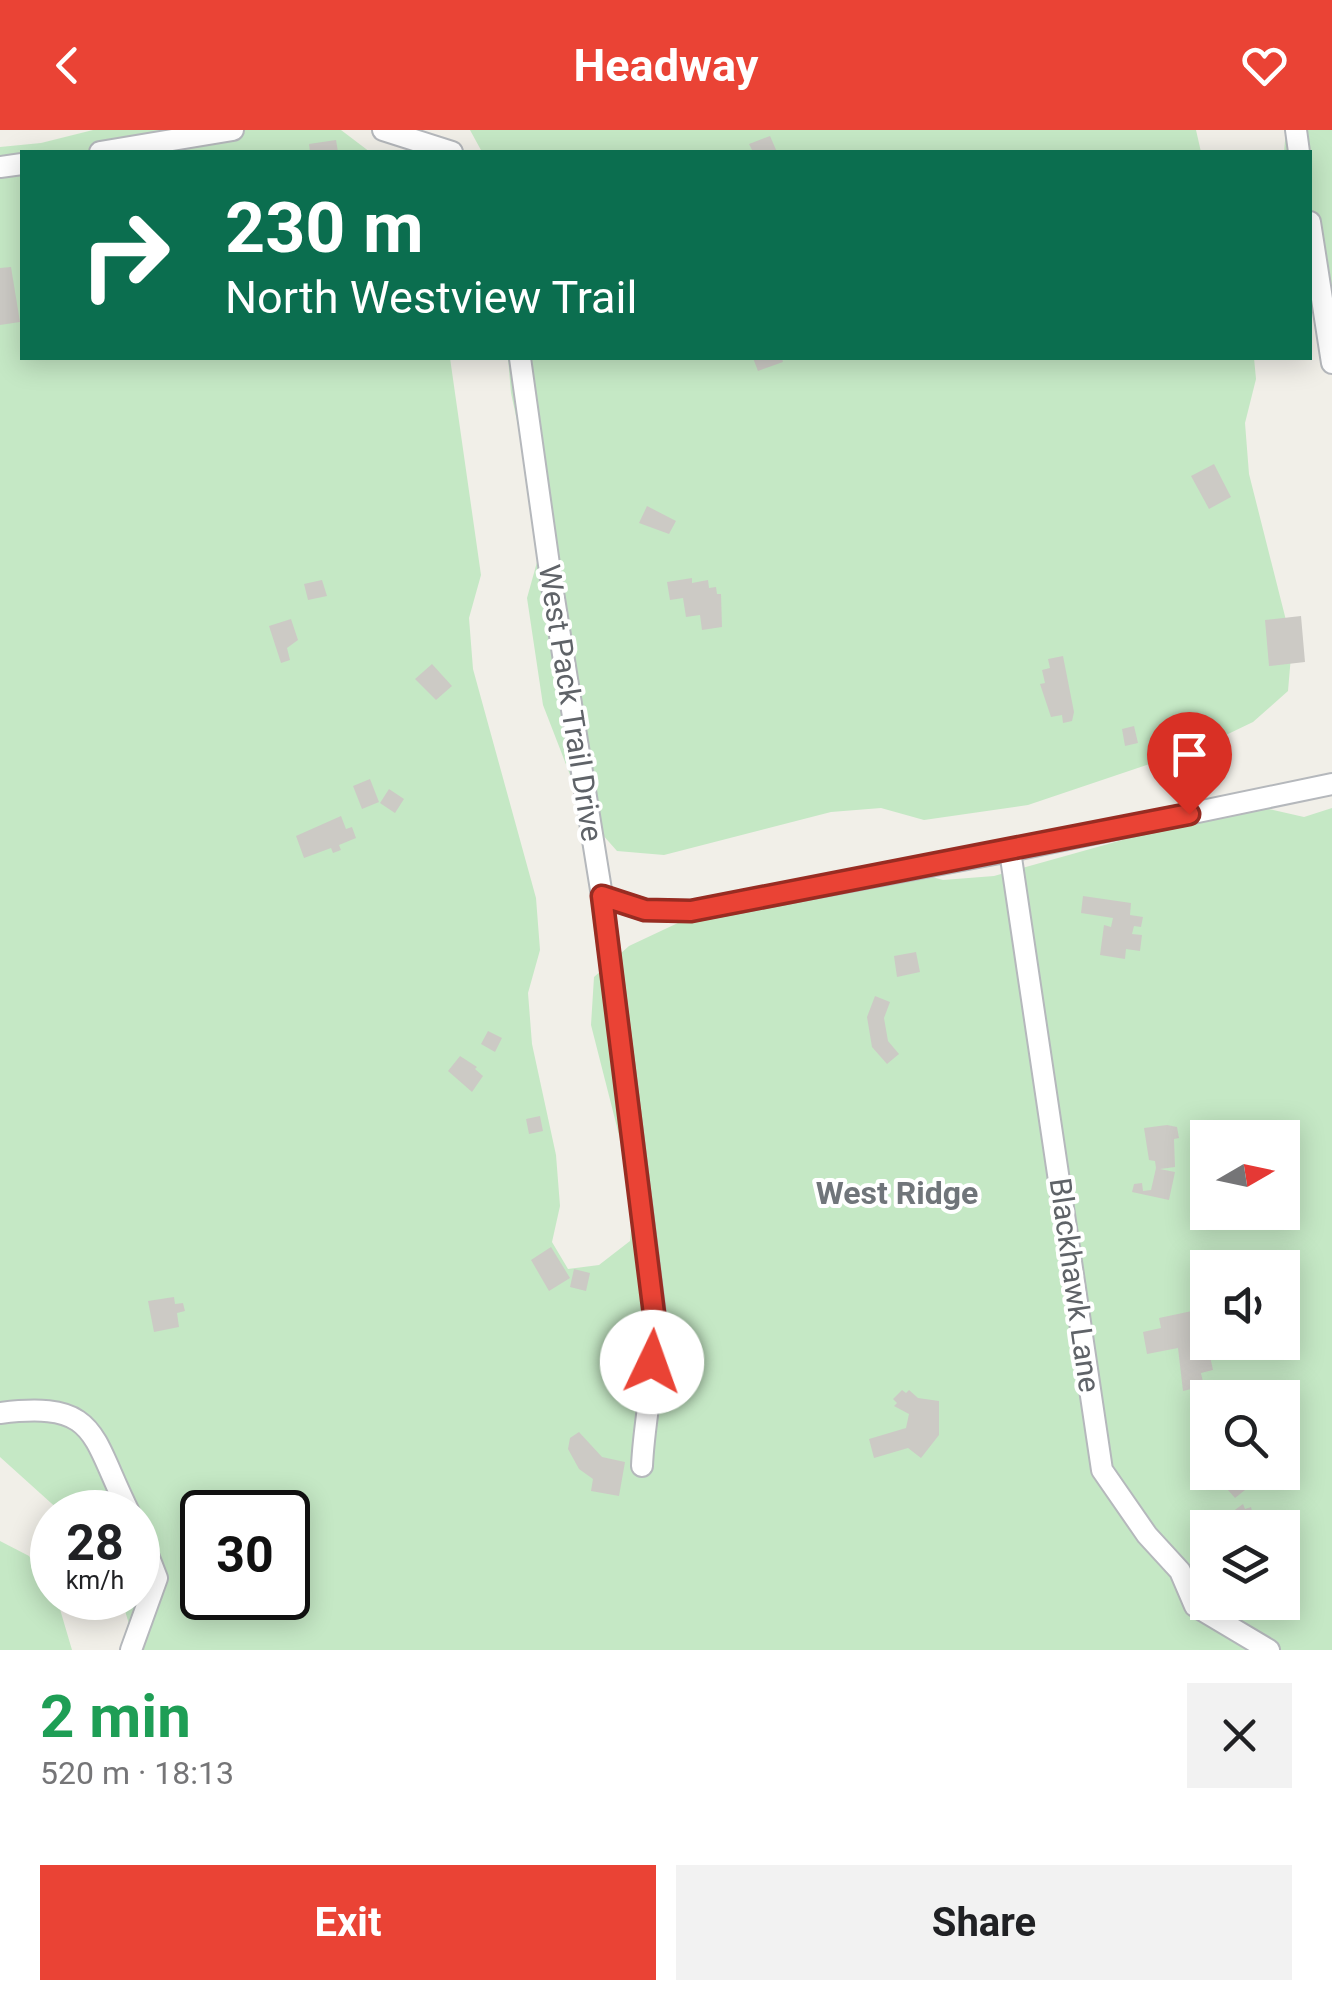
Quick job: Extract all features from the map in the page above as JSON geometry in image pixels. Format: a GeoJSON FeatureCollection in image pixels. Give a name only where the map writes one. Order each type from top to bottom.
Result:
{"type":"FeatureCollection","features":[{"type":"Feature","properties":{"kind":"street"},"geometry":{"type":"LineString","coordinates":[[112,150],[233,130]]}},
{"type":"Feature","properties":{"kind":"street"},"geometry":{"type":"LineString","coordinates":[[383,130],[446,150]]}},
{"type":"Feature","properties":{"kind":"street"},"geometry":{"type":"LineString","coordinates":[[1312,235],[1332,363]]}},
{"type":"Feature","properties":{"kind":"street","name":"West Pack Trail Drive"},"geometry":{"type":"LineString","coordinates":[[520,360],[602,896],[656,1326],[642,1466]]}},
{"type":"Feature","properties":{"kind":"street"},"geometry":{"type":"LineString","coordinates":[[602,896],[645,910],[691,911],[1010,851],[1332,784]]}},
{"type":"Feature","properties":{"kind":"street","name":"Blackhawk Lane"},"geometry":{"type":"LineString","coordinates":[[1010,851],[1102,1470],[1146,1535],[1180,1570],[1194,1606],[1269,1650]]}},
{"type":"Feature","properties":{"kind":"street"},"geometry":{"type":"LineString","coordinates":[[0,1413],[60,1410],[82,1420],[118,1490]]}},
{"type":"Feature","properties":{"kind":"street"},"geometry":{"type":"LineString","coordinates":[[131,1650],[142,1620]]}},
{"type":"Feature","properties":{"kind":"green space"},"geometry":{"type":"Polygon","coordinates":[[[93,130],[341,130],[367,150],[20,150],[20,360],[450,360],[481,575],[469,618],[473,669],[536,898],[540,950],[528,993],[532,1044],[556,1155],[560,1206],[552,1242],[568,1269],[599,1265],[630,1241],[634,1194],[591,1025],[594,977],[629,946],[680,922],[796,883],[900,868],[943,880],[994,876],[1219,813],[1269,809],[1304,817],[1332,808],[1332,1650],[132,1650],[128,1620],[160,1620],[160,1490],[37,1490],[0,1457],[0,147],[41,143],[93,130]]]}},
{"type":"Feature","properties":{"kind":"green space"},"geometry":{"type":"Polygon","coordinates":[[[470,130],[1196,130],[1201,150],[481,150],[470,130]]]}},
{"type":"Feature","properties":{"kind":"green space"},"geometry":{"type":"Polygon","coordinates":[[[1286,130],[1332,130],[1332,316],[1312,282],[1312,150],[1284,150],[1286,130]]]}},
{"type":"Feature","properties":{"kind":"green space"},"geometry":{"type":"Polygon","coordinates":[[[508,360],[1254,360],[1256,379],[1245,423],[1249,474],[1292,644],[1288,691],[1253,722],[1203,746],[1028,805],[924,820],[881,808],[831,812],[664,855],[617,851],[586,816],[543,705],[527,598],[539,555],[535,504],[511,393],[508,360]]]}},
{"type":"Feature","properties":{"kind":"green space"},"geometry":{"type":"Polygon","coordinates":[[[0,1541],[30,1558],[30,1620],[63,1620],[72,1650],[0,1650],[0,1541]]]}},
{"type":"Feature","properties":{"kind":"building"},"geometry":{"type":"Polygon","coordinates":[[[770,136],[776,150],[752,150],[749,144],[770,136]]]}},
{"type":"Feature","properties":{"kind":"building"},"geometry":{"type":"Polygon","coordinates":[[[336,140],[338,150],[310,150],[309,144],[336,140]]]}},
{"type":"Feature","properties":{"kind":"building"},"geometry":{"type":"Polygon","coordinates":[[[11,267],[20,322],[0,325],[0,268],[11,267]]]}},
{"type":"Feature","properties":{"kind":"building"},"geometry":{"type":"Polygon","coordinates":[[[754,360],[782,360],[783,362],[758,371],[754,360]]]}},
{"type":"Feature","properties":{"kind":"building"},"geometry":{"type":"Polygon","coordinates":[[[1214,464],[1231,497],[1209,509],[1191,476],[1214,464]]]}},
{"type":"Feature","properties":{"kind":"building"},"geometry":{"type":"Polygon","coordinates":[[[647,506],[676,521],[669,534],[639,523],[647,506]]]}},
{"type":"Feature","properties":{"kind":"building"},"geometry":{"type":"Polygon","coordinates":[[[692,578],[692,583],[708,580],[709,588],[716,587],[717,594],[721,594],[722,627],[702,630],[700,615],[686,617],[683,598],[670,600],[667,582],[692,578]]]}},
{"type":"Feature","properties":{"kind":"building"},"geometry":{"type":"Polygon","coordinates":[[[322,580],[327,596],[308,600],[304,584],[322,580]]]}},
{"type":"Feature","properties":{"kind":"building"},"geometry":{"type":"Polygon","coordinates":[[[1301,616],[1305,662],[1269,666],[1265,620],[1301,616]]]}},
{"type":"Feature","properties":{"kind":"building"},"geometry":{"type":"Polygon","coordinates":[[[291,619],[298,640],[287,648],[290,660],[281,663],[269,626],[291,619]]]}},
{"type":"Feature","properties":{"kind":"building"},"geometry":{"type":"Polygon","coordinates":[[[1063,656],[1074,712],[1072,721],[1063,723],[1062,715],[1051,717],[1040,684],[1045,683],[1042,670],[1050,668],[1048,659],[1063,656]]]}},
{"type":"Feature","properties":{"kind":"building"},"geometry":{"type":"Polygon","coordinates":[[[432,664],[452,686],[436,700],[415,679],[432,664]]]}},
{"type":"Feature","properties":{"kind":"building"},"geometry":{"type":"Polygon","coordinates":[[[1134,726],[1138,743],[1125,746],[1122,729],[1134,726]]]}},
{"type":"Feature","properties":{"kind":"building"},"geometry":{"type":"Polygon","coordinates":[[[370,779],[379,802],[362,809],[353,786],[370,779]]]}},
{"type":"Feature","properties":{"kind":"building"},"geometry":{"type":"Polygon","coordinates":[[[389,789],[404,799],[395,813],[380,803],[389,789]]]}},
{"type":"Feature","properties":{"kind":"building"},"geometry":{"type":"Polygon","coordinates":[[[341,816],[346,829],[352,827],[356,838],[339,845],[341,850],[333,853],[331,848],[304,858],[296,836],[341,816]]]}},
{"type":"Feature","properties":{"kind":"building"},"geometry":{"type":"Polygon","coordinates":[[[1083,896],[1131,903],[1130,915],[1143,917],[1141,927],[1134,926],[1132,934],[1142,935],[1140,951],[1126,949],[1125,959],[1100,955],[1104,925],[1111,927],[1113,918],[1081,913],[1083,896]]]}},
{"type":"Feature","properties":{"kind":"building"},"geometry":{"type":"Polygon","coordinates":[[[916,952],[920,972],[897,977],[894,956],[916,952]]]}},
{"type":"Feature","properties":{"kind":"building"},"geometry":{"type":"Polygon","coordinates":[[[875,996],[890,1002],[884,1018],[888,1041],[899,1054],[887,1064],[872,1047],[867,1017],[875,996]]]}},
{"type":"Feature","properties":{"kind":"building"},"geometry":{"type":"Polygon","coordinates":[[[488,1031],[502,1038],[495,1052],[481,1044],[488,1031]]]}},
{"type":"Feature","properties":{"kind":"building"},"geometry":{"type":"Polygon","coordinates":[[[460,1056],[483,1076],[472,1092],[448,1071],[460,1056]]]}},
{"type":"Feature","properties":{"kind":"building"},"geometry":{"type":"Polygon","coordinates":[[[540,1116],[543,1131],[529,1134],[526,1119],[540,1116]]]}},
{"type":"Feature","properties":{"kind":"building"},"geometry":{"type":"Polygon","coordinates":[[[1177,1127],[1179,1138],[1174,1139],[1175,1167],[1160,1169],[1175,1172],[1169,1200],[1132,1192],[1134,1184],[1142,1183],[1143,1191],[1151,1190],[1156,1168],[1155,1161],[1149,1160],[1144,1128],[1177,1127]]]}},
{"type":"Feature","properties":{"kind":"building"},"geometry":{"type":"Polygon","coordinates":[[[551,1247],[570,1278],[549,1291],[531,1260],[551,1247]]]}},
{"type":"Feature","properties":{"kind":"building"},"geometry":{"type":"Polygon","coordinates":[[[574,1269],[590,1273],[586,1291],[570,1287],[574,1269]]]}},
{"type":"Feature","properties":{"kind":"building"},"geometry":{"type":"Polygon","coordinates":[[[174,1297],[175,1304],[183,1303],[185,1311],[177,1313],[179,1327],[154,1332],[148,1301],[174,1297]]]}},
{"type":"Feature","properties":{"kind":"building"},"geometry":{"type":"Polygon","coordinates":[[[1190,1311],[1190,1360],[1211,1360],[1213,1370],[1201,1373],[1203,1380],[1190,1380],[1190,1389],[1183,1391],[1178,1348],[1147,1354],[1143,1332],[1161,1328],[1159,1318],[1190,1311]]]}},
{"type":"Feature","properties":{"kind":"building"},"geometry":{"type":"Polygon","coordinates":[[[902,1390],[909,1390],[918,1398],[939,1401],[939,1435],[921,1458],[908,1448],[874,1458],[869,1439],[906,1428],[909,1414],[894,1406],[897,1403],[893,1399],[902,1390]]]}},
{"type":"Feature","properties":{"kind":"building"},"geometry":{"type":"Polygon","coordinates":[[[579,1432],[602,1457],[625,1462],[619,1496],[591,1491],[593,1479],[579,1469],[568,1449],[570,1438],[579,1432]]]}},
{"type":"Feature","properties":{"kind":"building"},"geometry":{"type":"Polygon","coordinates":[[[1228,1490],[1245,1490],[1235,1498],[1228,1490]]]}},
{"type":"Feature","properties":{"kind":"district","name":"West Ridge"},"geometry":{"type":"Point","coordinates":[897,1193]}},
{"type":"Feature","properties":{"kind":"route"},"geometry":{"type":"LineString","coordinates":[[652,1362],[654,1314],[602,896],[645,910],[691,911],[1189,814]]}}]}
